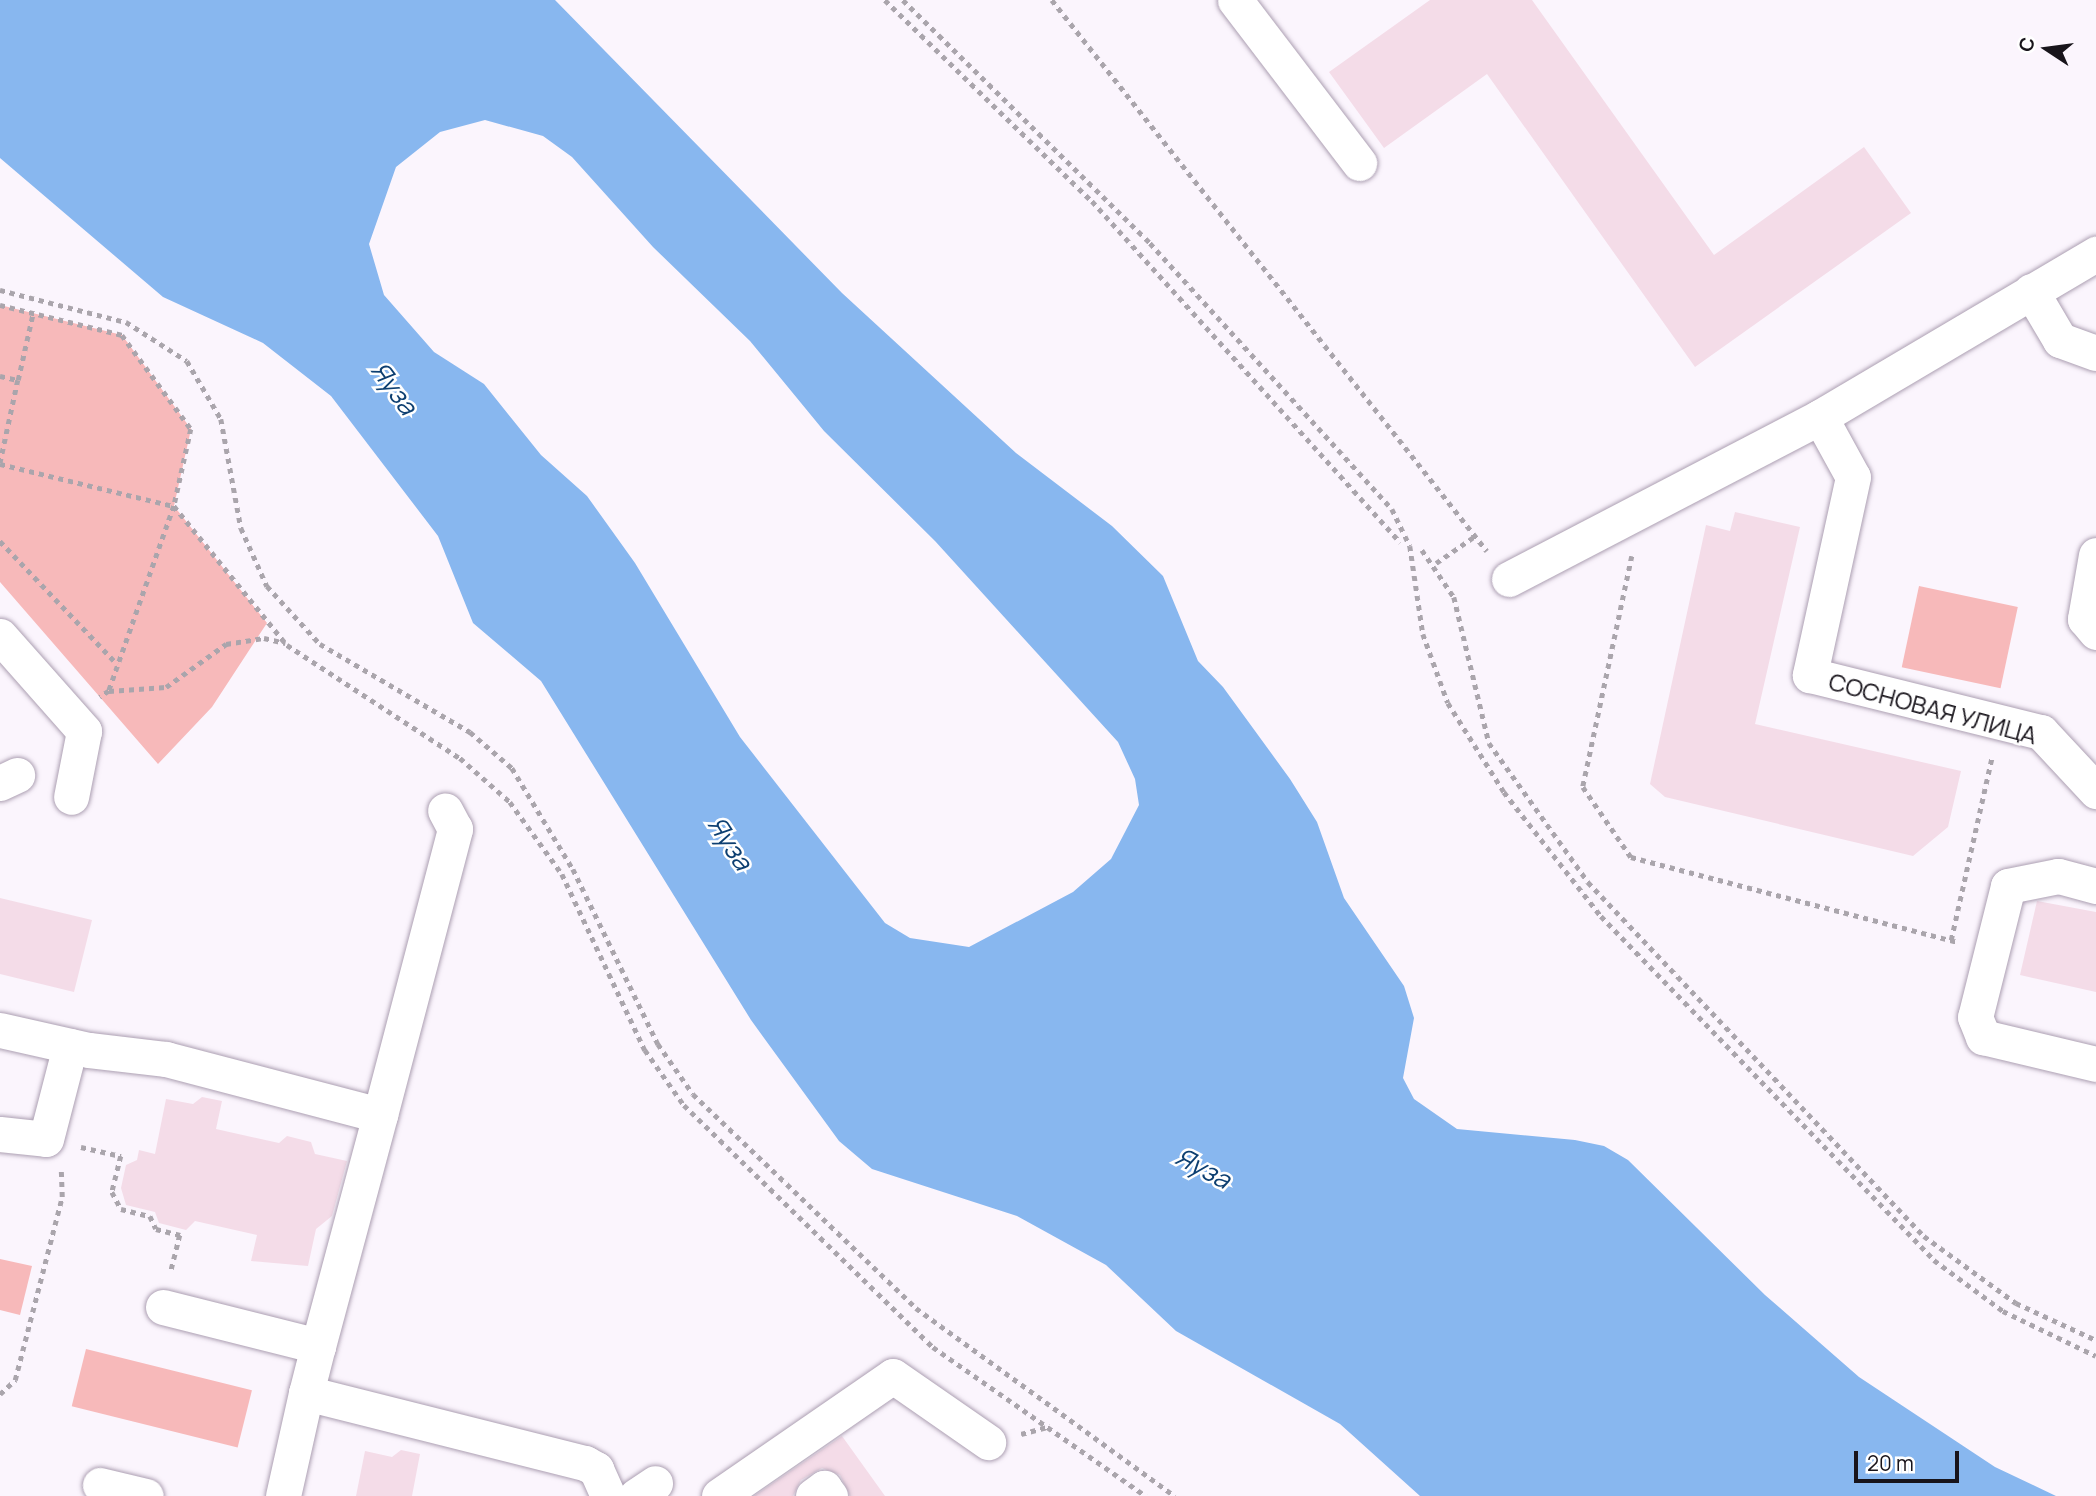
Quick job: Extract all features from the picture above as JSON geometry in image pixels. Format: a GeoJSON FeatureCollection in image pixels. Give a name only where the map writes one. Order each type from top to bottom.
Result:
{"type":"FeatureCollection","features":[{"type":"Feature","properties":{"kind":"street"},"geometry":{"type":"LineString","coordinates":[[1235,0],[1359,163]]}},
{"type":"Feature","properties":{"kind":"street"},"geometry":{"type":"LineString","coordinates":[[1509,579],[1820,417],[2096,254]]}},
{"type":"Feature","properties":{"kind":"street"},"geometry":{"type":"LineString","coordinates":[[2031,291],[2060,340],[2096,353]]}},
{"type":"Feature","properties":{"kind":"street","name":"СОСНОВАЯ УЛИЦА"},"geometry":{"type":"LineString","coordinates":[[1820,417],[1853,477],[1810,675],[2040,732],[2096,791]]}},
{"type":"Feature","properties":{"kind":"street"},"geometry":{"type":"LineString","coordinates":[[2096,555],[2085,619],[2096,632]]}},
{"type":"Feature","properties":{"kind":"street"},"geometry":{"type":"LineString","coordinates":[[0,636],[84,731],[71,797]]}},
{"type":"Feature","properties":{"kind":"street"},"geometry":{"type":"LineString","coordinates":[[283,1496],[318,1346],[455,829],[445,810]]}},
{"type":"Feature","properties":{"kind":"street"},"geometry":{"type":"LineString","coordinates":[[2096,886],[2048,876],[2008,886],[1975,1017],[1978,1033],[2096,1064]]}},
{"type":"Feature","properties":{"kind":"street"},"geometry":{"type":"LineString","coordinates":[[0,1030],[71,1046],[166,1059],[380,1115]]}},
{"type":"Feature","properties":{"kind":"street"},"geometry":{"type":"LineString","coordinates":[[0,1134],[53,1140],[71,1046]]}},
{"type":"Feature","properties":{"kind":"street"},"geometry":{"type":"LineString","coordinates":[[163,1307],[318,1346]]}},
{"type":"Feature","properties":{"kind":"street"},"geometry":{"type":"LineString","coordinates":[[719,1496],[893,1376],[988,1442]]}},
{"type":"Feature","properties":{"kind":"street"},"geometry":{"type":"LineString","coordinates":[[306,1393],[585,1463],[596,1469],[608,1496]]}},
{"type":"Feature","properties":{"kind":"street"},"geometry":{"type":"LineString","coordinates":[[100,1485],[146,1496]]}},
{"type":"Feature","properties":{"kind":"street"},"geometry":{"type":"LineString","coordinates":[[813,1496],[824,1488],[830,1496]]}},
{"type":"Feature","properties":{"kind":"path"},"geometry":{"type":"LineString","coordinates":[[885,0],[1092,201],[1400,542]]}},
{"type":"Feature","properties":{"kind":"path"},"geometry":{"type":"LineString","coordinates":[[903,0],[1150,243],[1392,509],[1410,546],[1423,634],[1448,703],[1504,792],[1601,916],[1934,1260],[2003,1311],[2096,1356]]}},
{"type":"Feature","properties":{"kind":"path"},"geometry":{"type":"LineString","coordinates":[[1052,0],[1509,579]]}},
{"type":"Feature","properties":{"kind":"path"},"geometry":{"type":"LineString","coordinates":[[0,290],[126,322],[187,361],[221,419],[241,528],[267,586],[320,645],[470,732],[512,768],[573,869],[658,1044],[693,1094],[916,1308],[1175,1496]]}},
{"type":"Feature","properties":{"kind":"path"},"geometry":{"type":"LineString","coordinates":[[0,305],[122,335],[191,429],[174,506],[109,691]]}},
{"type":"Feature","properties":{"kind":"path"},"geometry":{"type":"LineString","coordinates":[[33,313],[0,464],[174,506],[285,643],[460,758],[510,802],[562,874],[645,1050],[684,1105],[727,1150],[933,1347],[1146,1496]]}},
{"type":"Feature","properties":{"kind":"path"},"geometry":{"type":"LineString","coordinates":[[0,376],[18,380]]}},
{"type":"Feature","properties":{"kind":"path"},"geometry":{"type":"LineString","coordinates":[[1642,509],[1583,787],[1631,858],[1990,950]]}},
{"type":"Feature","properties":{"kind":"path"},"geometry":{"type":"LineString","coordinates":[[1436,563],[1475,535]]}},
{"type":"Feature","properties":{"kind":"path"},"geometry":{"type":"LineString","coordinates":[[0,541],[117,664]]}},
{"type":"Feature","properties":{"kind":"path"},"geometry":{"type":"LineString","coordinates":[[1422,550],[1436,563],[1459,610],[1489,743],[1588,882],[1924,1236],[2016,1303],[2096,1340]]}},
{"type":"Feature","properties":{"kind":"path"},"geometry":{"type":"LineString","coordinates":[[73,718],[109,691],[166,687],[226,644],[264,638],[285,643]]}},
{"type":"Feature","properties":{"kind":"path"},"geometry":{"type":"LineString","coordinates":[[1951,940],[2000,721]]}},
{"type":"Feature","properties":{"kind":"path"},"geometry":{"type":"LineString","coordinates":[[0,1394],[15,1380],[62,1197],[53,1140],[121,1156],[112,1192],[121,1209],[150,1216],[156,1228],[180,1235],[163,1307]]}},
{"type":"Feature","properties":{"kind":"shaded area"},"geometry":{"type":"Polygon","coordinates":[[[0,305],[122,335],[191,429],[174,506],[267,623],[212,707],[158,764],[0,582],[0,305]]]}},
{"type":"Feature","properties":{"kind":"shaded area"},"geometry":{"type":"Polygon","coordinates":[[[1919,586],[2018,607],[2001,688],[1902,667],[1919,586]]]}},
{"type":"Feature","properties":{"kind":"shaded area"},"geometry":{"type":"Polygon","coordinates":[[[0,1259],[32,1266],[20,1315],[0,1310],[0,1259]]]}},
{"type":"Feature","properties":{"kind":"shaded area"},"geometry":{"type":"Polygon","coordinates":[[[86,1349],[252,1390],[238,1448],[72,1406],[86,1349]]]}},
{"type":"Feature","properties":{"kind":"water","name":"Яуза"},"geometry":{"type":"Polygon","coordinates":[[[0,0],[555,0],[842,293],[1016,453],[1112,526],[1163,576],[1198,661],[1223,687],[1290,779],[1317,822],[1344,898],[1404,986],[1414,1018],[1403,1078],[1414,1099],[1457,1129],[1575,1140],[1604,1146],[1628,1160],[1765,1295],[1859,1377],[1995,1467],[2056,1496],[1420,1496],[1340,1424],[1176,1331],[1106,1265],[1017,1216],[872,1169],[839,1141],[751,1020],[541,681],[473,623],[438,536],[331,396],[263,343],[163,297],[0,158],[0,0]],[[485,120],[440,132],[396,167],[369,244],[384,295],[434,352],[484,384],[541,455],[587,496],[635,563],[740,737],[885,923],[910,938],[969,947],[1073,892],[1111,859],[1139,805],[1135,779],[1118,742],[935,541],[824,431],[750,341],[653,247],[572,157],[543,136],[485,120]]]}},
{"type":"Feature","properties":{"kind":"building"},"geometry":{"type":"Polygon","coordinates":[[[1430,0],[1532,0],[1714,255],[1864,147],[1911,213],[1695,367],[1487,74],[1384,148],[1329,72],[1430,0]]]}},
{"type":"Feature","properties":{"kind":"building"},"geometry":{"type":"Polygon","coordinates":[[[1735,512],[1800,527],[1755,724],[1961,771],[1948,827],[1913,856],[1665,797],[1650,784],[1706,525],[1730,531],[1735,512]]]}},
{"type":"Feature","properties":{"kind":"building"},"geometry":{"type":"Polygon","coordinates":[[[0,898],[92,920],[74,992],[0,974],[0,898]]]}},
{"type":"Feature","properties":{"kind":"building"},"geometry":{"type":"Polygon","coordinates":[[[2037,901],[2096,912],[2096,992],[2020,975],[2037,901]]]}},
{"type":"Feature","properties":{"kind":"building"},"geometry":{"type":"Polygon","coordinates":[[[202,1097],[222,1101],[216,1129],[279,1143],[287,1136],[311,1142],[315,1154],[347,1161],[332,1216],[316,1229],[308,1266],[251,1261],[257,1235],[195,1221],[186,1230],[159,1223],[155,1212],[126,1205],[121,1188],[126,1165],[137,1160],[139,1150],[155,1154],[166,1099],[193,1104],[202,1097]]]}},
{"type":"Feature","properties":{"kind":"building"},"geometry":{"type":"Polygon","coordinates":[[[842,1436],[885,1496],[850,1496],[840,1475],[822,1468],[801,1480],[793,1496],[754,1496],[842,1436]]]}},
{"type":"Feature","properties":{"kind":"building"},"geometry":{"type":"Polygon","coordinates":[[[401,1450],[420,1454],[412,1496],[356,1496],[365,1451],[392,1457],[401,1450]]]}}]}
